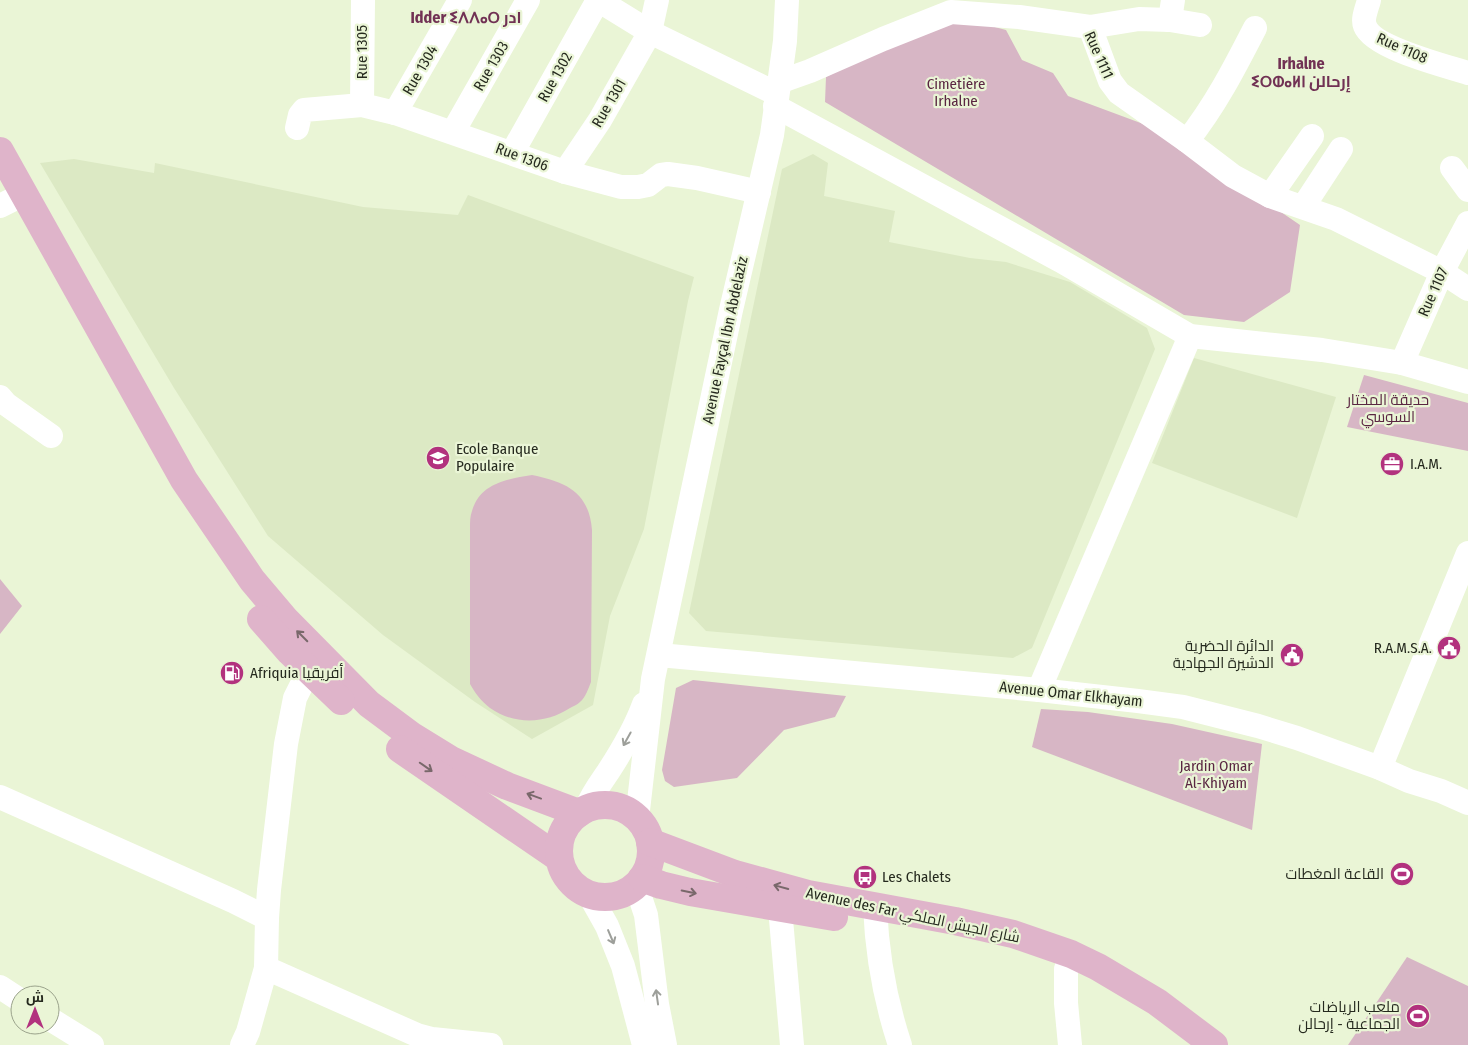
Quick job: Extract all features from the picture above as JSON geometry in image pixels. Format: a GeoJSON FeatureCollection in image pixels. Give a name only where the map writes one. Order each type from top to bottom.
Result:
{"type":"FeatureCollection","features":[{"type":"Feature","properties":{"kind":"main road"},"geometry":{"type":"LineString","coordinates":[[0,151],[8,196],[184,480],[252,580],[285,619],[317,666],[386,739],[559,858]]}},
{"type":"Feature","properties":{"kind":"main road"},"geometry":{"type":"LineString","coordinates":[[317,666],[412,736],[451,760],[507,786],[583,811]]}},
{"type":"Feature","properties":{"kind":"main road"},"geometry":{"type":"LineString","coordinates":[[597,806],[616,806],[632,814],[637,819],[645,828],[650,842],[650,861],[639,881],[622,894],[605,897],[589,894],[569,880],[559,858],[559,845],[562,832],[570,821],[583,811],[597,806]]}},
{"type":"Feature","properties":{"kind":"main road","name":"Avenue des Far شارع الجيش الملكي"},"geometry":{"type":"LineString","coordinates":[[650,842],[743,876],[875,915]]}},
{"type":"Feature","properties":{"kind":"main road","name":"Avenue des Far شارع الجيش الملكي"},"geometry":{"type":"LineString","coordinates":[[639,881],[780,908],[955,921],[1013,934],[1068,962],[1153,1017],[1192,1045]]}},
{"type":"Feature","properties":{"kind":"main road","name":"Avenue des Far شارع الجيش الملكي"},"geometry":{"type":"LineString","coordinates":[[1068,962],[1098,967],[1157,1002],[1214,1045]]}},
{"type":"Feature","properties":{"kind":"street","name":"Rue 1305"},"geometry":{"type":"LineString","coordinates":[[362,105],[363,0]]}},
{"type":"Feature","properties":{"kind":"street","name":"Rue 1304"},"geometry":{"type":"LineString","coordinates":[[395,113],[460,0]]}},
{"type":"Feature","properties":{"kind":"street","name":"Rue 1303"},"geometry":{"type":"LineString","coordinates":[[453,132],[528,0]]}},
{"type":"Feature","properties":{"kind":"street"},"geometry":{"type":"LineString","coordinates":[[598,0],[650,32],[777,94],[1190,336],[1322,350],[1402,363],[1468,382]]}},
{"type":"Feature","properties":{"kind":"street","name":"Rue 1302"},"geometry":{"type":"LineString","coordinates":[[512,153],[598,0]]}},
{"type":"Feature","properties":{"kind":"street","name":"Rue 1301"},"geometry":{"type":"LineString","coordinates":[[565,172],[600,120],[650,32],[657,0]]}},
{"type":"Feature","properties":{"kind":"street","name":"Avenue Fayçal Ibn Abdelaziz"},"geometry":{"type":"LineString","coordinates":[[637,819],[654,678],[729,320],[772,135],[785,41],[787,0]]}},
{"type":"Feature","properties":{"kind":"street","name":"Rue 1108"},"geometry":{"type":"LineString","coordinates":[[1369,0],[1364,24],[1368,32],[1375,39],[1420,58],[1468,73]]}},
{"type":"Feature","properties":{"kind":"street","name":"Rue 1111"},"geometry":{"type":"LineString","coordinates":[[777,94],[810,71],[960,6],[1090,27],[1110,81],[1119,93],[1187,140],[1233,176],[1270,196],[1336,219],[1442,272],[1468,289]]}},
{"type":"Feature","properties":{"kind":"street"},"geometry":{"type":"LineString","coordinates":[[1090,27],[1140,19],[1171,10],[1200,25]]}},
{"type":"Feature","properties":{"kind":"street"},"geometry":{"type":"LineString","coordinates":[[1187,140],[1204,119],[1255,28]]}},
{"type":"Feature","properties":{"kind":"street","name":"Rue 1306"},"geometry":{"type":"LineString","coordinates":[[297,128],[300,115],[304,110],[362,105],[395,113],[453,132],[565,172],[621,187],[638,187],[668,174],[697,178],[759,192]]}},
{"type":"Feature","properties":{"kind":"street"},"geometry":{"type":"LineString","coordinates":[[1270,196],[1312,136]]}},
{"type":"Feature","properties":{"kind":"street"},"geometry":{"type":"LineString","coordinates":[[1303,207],[1341,149]]}},
{"type":"Feature","properties":{"kind":"street"},"geometry":{"type":"LineString","coordinates":[[1452,168],[1468,190]]}},
{"type":"Feature","properties":{"kind":"street","name":"Rue 1107"},"geometry":{"type":"LineString","coordinates":[[1402,363],[1442,272],[1468,223]]}},
{"type":"Feature","properties":{"kind":"street"},"geometry":{"type":"LineString","coordinates":[[1039,690],[1190,336]]}},
{"type":"Feature","properties":{"kind":"street"},"geometry":{"type":"LineString","coordinates":[[0,397],[6,404],[51,436]]}},
{"type":"Feature","properties":{"kind":"street"},"geometry":{"type":"LineString","coordinates":[[1380,768],[1468,553]]}},
{"type":"Feature","properties":{"kind":"street","name":"Avenue Omar Elkhayam"},"geometry":{"type":"LineString","coordinates":[[659,655],[1039,690],[1183,707],[1297,738],[1468,803]]}},
{"type":"Feature","properties":{"kind":"street"},"geometry":{"type":"LineString","coordinates":[[242,1045],[250,1025],[266,968],[269,890],[286,744],[295,698],[303,682],[317,666]]}},
{"type":"Feature","properties":{"kind":"street","name":"Avenue Fayçal Ibn Abdelaziz"},"geometry":{"type":"LineString","coordinates":[[583,811],[641,713],[654,678]]}},
{"type":"Feature","properties":{"kind":"street"},"geometry":{"type":"LineString","coordinates":[[0,797],[267,918]]}},
{"type":"Feature","properties":{"kind":"street"},"geometry":{"type":"LineString","coordinates":[[639,881],[646,915],[665,1045]]}},
{"type":"Feature","properties":{"kind":"street"},"geometry":{"type":"LineString","coordinates":[[233,901],[269,890]]}},
{"type":"Feature","properties":{"kind":"street"},"geometry":{"type":"LineString","coordinates":[[589,894],[606,926],[623,966],[644,1045]]}},
{"type":"Feature","properties":{"kind":"street"},"geometry":{"type":"LineString","coordinates":[[780,908],[792,1045]]}},
{"type":"Feature","properties":{"kind":"street"},"geometry":{"type":"LineString","coordinates":[[875,915],[880,966],[900,1045]]}},
{"type":"Feature","properties":{"kind":"street"},"geometry":{"type":"LineString","coordinates":[[1068,962],[1066,1003],[1070,1045]]}},
{"type":"Feature","properties":{"kind":"street"},"geometry":{"type":"LineString","coordinates":[[266,968],[417,1035],[432,1039],[491,1045]]}},
{"type":"Feature","properties":{"kind":"street"},"geometry":{"type":"LineString","coordinates":[[60,1025],[92,1045]]}},
{"type":"Feature","properties":{"kind":"shaded area"},"geometry":{"type":"Polygon","coordinates":[[[813,154],[828,163],[824,196],[895,211],[889,242],[970,258],[1006,262],[1070,282],[1147,328],[1155,349],[1032,648],[1013,658],[706,631],[689,613],[782,169],[813,154]]]}},
{"type":"Feature","properties":{"kind":"shaded area","name":"Ecole Banque Populaire"},"geometry":{"type":"Polygon","coordinates":[[[74,159],[154,173],[155,163],[363,207],[458,215],[468,195],[694,277],[644,529],[610,616],[593,705],[532,739],[475,702],[383,635],[268,536],[174,388],[40,163],[74,159]]]}},
{"type":"Feature","properties":{"kind":"shaded area"},"geometry":{"type":"Polygon","coordinates":[[[1194,358],[1336,397],[1297,518],[1152,463],[1194,358]]]}},
{"type":"Feature","properties":{"kind":"green space","name":"Cimetière Irhalne"},"geometry":{"type":"Polygon","coordinates":[[[957,17],[1006,30],[1022,60],[1053,73],[1068,96],[1146,125],[1231,178],[1300,225],[1290,292],[1244,322],[1184,315],[825,102],[826,77],[928,23],[957,17]]]}},
{"type":"Feature","properties":{"kind":"green space","name":"حديقة المختار السوسي"},"geometry":{"type":"Polygon","coordinates":[[[1364,375],[1468,403],[1468,451],[1347,427],[1364,375]]]}},
{"type":"Feature","properties":{"kind":"green space"},"geometry":{"type":"Polygon","coordinates":[[[532,475],[555,481],[574,491],[586,506],[590,517],[592,530],[591,682],[578,704],[551,717],[540,720],[520,720],[499,714],[490,708],[478,697],[470,684],[470,525],[471,515],[476,502],[488,488],[513,478],[532,475]]]}},
{"type":"Feature","properties":{"kind":"green space"},"geometry":{"type":"Polygon","coordinates":[[[0,579],[22,606],[0,634],[0,579]]]}},
{"type":"Feature","properties":{"kind":"green space"},"geometry":{"type":"Polygon","coordinates":[[[693,680],[846,696],[835,717],[784,730],[737,778],[674,787],[665,781],[662,770],[676,688],[693,680]]]}},
{"type":"Feature","properties":{"kind":"green space","name":"Jardin Omar Al-Khiyam"},"geometry":{"type":"Polygon","coordinates":[[[1041,709],[1088,712],[1172,724],[1262,744],[1252,830],[1032,747],[1041,709]]]}},
{"type":"Feature","properties":{"kind":"green space","name":"ملعب الرياضات الجماعية - إرحالن"},"geometry":{"type":"Polygon","coordinates":[[[1407,957],[1468,986],[1468,1045],[1348,1045],[1407,957]]]}},
{"type":"Feature","properties":{"kind":"place","name":"Ecole Banque Populaire"},"geometry":{"type":"Point","coordinates":[438,458]}},
{"type":"Feature","properties":{"kind":"place","name":"I.A.M."},"geometry":{"type":"Point","coordinates":[1392,464]}},
{"type":"Feature","properties":{"kind":"place","name":"R.A.M.S.A."},"geometry":{"type":"Point","coordinates":[1449,648]}},
{"type":"Feature","properties":{"kind":"place","name":"الدائرة الحضرية الدشيرة الجهادية"},"geometry":{"type":"Point","coordinates":[1292,655]}},
{"type":"Feature","properties":{"kind":"place","name":"Afriquia أفريقيا"},"geometry":{"type":"Point","coordinates":[232,673]}},
{"type":"Feature","properties":{"kind":"place","name":"القاعة المغطات"},"geometry":{"type":"Point","coordinates":[1402,874]}},
{"type":"Feature","properties":{"kind":"place","name":"Les Chalets"},"geometry":{"type":"Point","coordinates":[865,877]}},
{"type":"Feature","properties":{"kind":"place","name":"ملعب الرياضات الجماعية - إرحالن"},"geometry":{"type":"Point","coordinates":[1418,1016]}},
{"type":"Feature","properties":{"kind":"district","name":"Idder ⵉⴷⴷⴰⵔ ادر"},"geometry":{"type":"Point","coordinates":[466,17]}},
{"type":"Feature","properties":{"kind":"district","name":"Irhalne ⵉⵔⵀⴰⵍⵏ إرحالن"},"geometry":{"type":"Point","coordinates":[1301,72]}}]}
